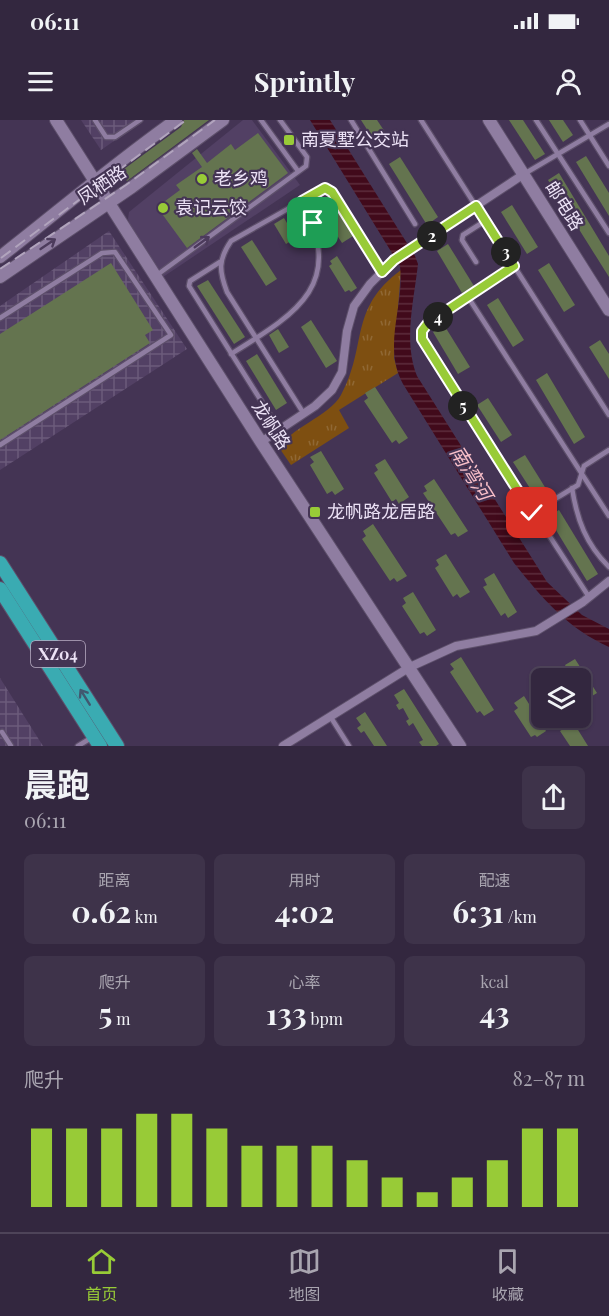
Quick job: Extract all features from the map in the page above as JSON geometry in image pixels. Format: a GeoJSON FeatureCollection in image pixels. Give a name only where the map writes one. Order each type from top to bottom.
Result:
{"type":"FeatureCollection","features":[{"type":"Feature","properties":{"kind":"main road","name":"XZ04"},"geometry":{"type":"LineString","coordinates":[[0,563],[117,746]]}},
{"type":"Feature","properties":{"kind":"main road","name":"XZ04"},"geometry":{"type":"LineString","coordinates":[[0,589],[97,741]]}},
{"type":"Feature","properties":{"kind":"street","name":"龙帆路"},"geometry":{"type":"LineString","coordinates":[[56,120],[261,442],[460,746]]}},
{"type":"Feature","properties":{"kind":"street","name":"凤栖路"},"geometry":{"type":"LineString","coordinates":[[0,257],[96,183],[114,164],[176,120]]}},
{"type":"Feature","properties":{"kind":"street","name":"凤栖路"},"geometry":{"type":"LineString","coordinates":[[0,277],[223,120]]}},
{"type":"Feature","properties":{"kind":"street","name":"邮电路"},"geometry":{"type":"LineString","coordinates":[[489,120],[609,310]]}},
{"type":"Feature","properties":{"kind":"street"},"geometry":{"type":"LineString","coordinates":[[261,442],[304,414],[332,390],[342,372],[347,331],[354,306],[382,272],[394,260],[524,174]]}},
{"type":"Feature","properties":{"kind":"street"},"geometry":{"type":"LineString","coordinates":[[283,746],[410,667],[456,646],[536,631],[560,618],[609,581]]}},
{"type":"Feature","properties":{"kind":"lane"},"geometry":{"type":"LineString","coordinates":[[95,120],[106,137],[116,137],[140,120]]}},
{"type":"Feature","properties":{"kind":"lane"},"geometry":{"type":"LineString","coordinates":[[261,120],[298,171]]}},
{"type":"Feature","properties":{"kind":"lane"},"geometry":{"type":"LineString","coordinates":[[155,276],[306,166],[307,158],[280,120]]}},
{"type":"Feature","properties":{"kind":"lane"},"geometry":{"type":"LineString","coordinates":[[351,120],[415,224]]}},
{"type":"Feature","properties":{"kind":"lane"},"geometry":{"type":"LineString","coordinates":[[421,120],[609,415]]}},
{"type":"Feature","properties":{"kind":"lane"},"geometry":{"type":"LineString","coordinates":[[536,120],[609,233]]}},
{"type":"Feature","properties":{"kind":"lane"},"geometry":{"type":"LineString","coordinates":[[580,120],[609,166]]}},
{"type":"Feature","properties":{"kind":"lane"},"geometry":{"type":"LineString","coordinates":[[524,174],[609,124]]}},
{"type":"Feature","properties":{"kind":"lane"},"geometry":{"type":"LineString","coordinates":[[304,414],[227,292],[219,273],[221,255],[231,241],[325,188],[332,192],[382,272]]}},
{"type":"Feature","properties":{"kind":"lane"},"geometry":{"type":"LineString","coordinates":[[231,354],[294,312],[313,288],[320,260],[313,223],[302,201]]}},
{"type":"Feature","properties":{"kind":"lane"},"geometry":{"type":"LineString","coordinates":[[476,262],[462,240],[463,235],[485,220]]}},
{"type":"Feature","properties":{"kind":"lane"},"geometry":{"type":"LineString","coordinates":[[0,318],[102,253],[111,251],[116,252],[171,335],[0,445]]}},
{"type":"Feature","properties":{"kind":"lane"},"geometry":{"type":"LineString","coordinates":[[220,262],[190,281],[189,286],[270,415]]}},
{"type":"Feature","properties":{"kind":"lane"},"geometry":{"type":"LineString","coordinates":[[514,266],[428,323],[422,331],[422,339],[586,599]]}},
{"type":"Feature","properties":{"kind":"lane"},"geometry":{"type":"LineString","coordinates":[[468,297],[609,516]]}},
{"type":"Feature","properties":{"kind":"lane"},"geometry":{"type":"LineString","coordinates":[[532,513],[578,485],[584,466],[609,450]]}},
{"type":"Feature","properties":{"kind":"lane"},"geometry":{"type":"LineString","coordinates":[[572,488],[576,517],[587,540],[609,567]]}},
{"type":"Feature","properties":{"kind":"lane"},"geometry":{"type":"LineString","coordinates":[[330,716],[349,746]]}},
{"type":"Feature","properties":{"kind":"lane"},"geometry":{"type":"LineString","coordinates":[[2,732],[11,746]]}},
{"type":"Feature","properties":{"kind":"lane"},"geometry":{"type":"LineString","coordinates":[[78,746],[97,741]]}},
{"type":"Feature","properties":{"kind":"shaded area"},"geometry":{"type":"Polygon","coordinates":[[[81,120],[144,120],[101,150],[81,120]]]}},
{"type":"Feature","properties":{"kind":"shaded area"},"geometry":{"type":"Polygon","coordinates":[[[243,120],[252,120],[300,185],[163,277],[130,226],[129,212],[243,120]]]}},
{"type":"Feature","properties":{"kind":"shaded area"},"geometry":{"type":"Polygon","coordinates":[[[109,231],[187,349],[0,470],[0,306],[109,231]]]}},
{"type":"Feature","properties":{"kind":"shaded area"},"geometry":{"type":"Polygon","coordinates":[[[0,678],[43,746],[0,746],[0,678]]]}},
{"type":"Feature","properties":{"kind":"green space"},"geometry":{"type":"Polygon","coordinates":[[[401,270],[394,358],[398,373],[339,410],[349,428],[291,465],[280,449],[291,435],[328,410],[341,395],[349,377],[366,314],[373,299],[384,285],[401,270]]]}},
{"type":"Feature","properties":{"kind":"water","name":"南湾河"},"geometry":{"type":"Polygon","coordinates":[[[310,120],[330,120],[415,256],[418,264],[410,335],[417,376],[547,582],[582,615],[609,629],[609,647],[580,631],[556,611],[514,563],[403,384],[394,355],[400,296],[400,266],[310,120]]]}},
{"type":"Feature","properties":{"kind":"building"},"geometry":{"type":"Polygon","coordinates":[[[184,120],[209,120],[127,181],[120,172],[181,127],[184,120]]]}},
{"type":"Feature","properties":{"kind":"building"},"geometry":{"type":"Polygon","coordinates":[[[361,120],[377,120],[385,132],[373,139],[361,120]]]}},
{"type":"Feature","properties":{"kind":"building"},"geometry":{"type":"Polygon","coordinates":[[[509,120],[523,120],[545,154],[535,160],[509,120]]]}},
{"type":"Feature","properties":{"kind":"building"},"geometry":{"type":"Polygon","coordinates":[[[549,120],[563,120],[573,135],[563,142],[549,120]]]}},
{"type":"Feature","properties":{"kind":"building"},"geometry":{"type":"Polygon","coordinates":[[[258,133],[288,173],[187,248],[157,207],[180,190],[176,185],[202,167],[192,153],[197,149],[207,163],[231,144],[235,150],[258,133]]]}},
{"type":"Feature","properties":{"kind":"building"},"geometry":{"type":"Polygon","coordinates":[[[586,156],[609,193],[609,216],[576,162],[586,156]]]}},
{"type":"Feature","properties":{"kind":"building"},"geometry":{"type":"Polygon","coordinates":[[[400,157],[438,217],[427,225],[389,164],[400,157]]]}},
{"type":"Feature","properties":{"kind":"building"},"geometry":{"type":"Polygon","coordinates":[[[559,173],[609,256],[609,277],[548,180],[559,173]]]}},
{"type":"Feature","properties":{"kind":"building"},"geometry":{"type":"Polygon","coordinates":[[[328,196],[353,236],[342,243],[317,204],[328,196]]]}},
{"type":"Feature","properties":{"kind":"building"},"geometry":{"type":"Polygon","coordinates":[[[512,205],[538,247],[527,254],[501,212],[512,205]]]}},
{"type":"Feature","properties":{"kind":"building"},"geometry":{"type":"Polygon","coordinates":[[[284,218],[296,238],[286,244],[274,224],[284,218]]]}},
{"type":"Feature","properties":{"kind":"building"},"geometry":{"type":"Polygon","coordinates":[[[252,240],[277,279],[266,286],[241,247],[252,240]]]}},
{"type":"Feature","properties":{"kind":"building"},"geometry":{"type":"Polygon","coordinates":[[[448,244],[474,286],[462,293],[437,251],[448,244]]]}},
{"type":"Feature","properties":{"kind":"building"},"geometry":{"type":"Polygon","coordinates":[[[337,256],[357,288],[351,292],[349,290],[345,292],[329,266],[332,264],[330,261],[337,256]]]}},
{"type":"Feature","properties":{"kind":"building"},"geometry":{"type":"Polygon","coordinates":[[[111,263],[153,330],[145,335],[150,343],[0,440],[0,334],[111,263]]]}},
{"type":"Feature","properties":{"kind":"building"},"geometry":{"type":"Polygon","coordinates":[[[549,263],[575,305],[564,312],[538,270],[549,263]]]}},
{"type":"Feature","properties":{"kind":"building"},"geometry":{"type":"Polygon","coordinates":[[[208,280],[245,337],[234,344],[197,286],[208,280]]]}},
{"type":"Feature","properties":{"kind":"building"},"geometry":{"type":"Polygon","coordinates":[[[498,298],[524,340],[513,347],[487,305],[498,298]]]}},
{"type":"Feature","properties":{"kind":"building"},"geometry":{"type":"Polygon","coordinates":[[[311,320],[337,361],[326,368],[301,327],[311,320]]]}},
{"type":"Feature","properties":{"kind":"building"},"geometry":{"type":"Polygon","coordinates":[[[444,325],[470,367],[458,374],[433,332],[444,325]]]}},
{"type":"Feature","properties":{"kind":"building"},"geometry":{"type":"Polygon","coordinates":[[[278,329],[289,347],[279,353],[269,335],[278,329]]]}},
{"type":"Feature","properties":{"kind":"building"},"geometry":{"type":"Polygon","coordinates":[[[600,340],[609,354],[609,379],[589,347],[600,340]]]}},
{"type":"Feature","properties":{"kind":"building"},"geometry":{"type":"Polygon","coordinates":[[[257,354],[287,403],[276,410],[246,361],[257,354]]]}},
{"type":"Feature","properties":{"kind":"building"},"geometry":{"type":"Polygon","coordinates":[[[547,373],[585,437],[574,444],[536,380],[547,373]]]}},
{"type":"Feature","properties":{"kind":"building"},"geometry":{"type":"Polygon","coordinates":[[[375,387],[408,438],[399,444],[396,440],[392,443],[364,401],[368,398],[365,393],[375,387]]]}},
{"type":"Feature","properties":{"kind":"building"},"geometry":{"type":"Polygon","coordinates":[[[488,398],[512,435],[501,442],[477,405],[488,398]]]}},
{"type":"Feature","properties":{"kind":"building"},"geometry":{"type":"Polygon","coordinates":[[[321,451],[344,489],[335,495],[332,491],[327,494],[310,465],[314,462],[310,457],[321,451]]]}},
{"type":"Feature","properties":{"kind":"building"},"geometry":{"type":"Polygon","coordinates":[[[525,455],[548,492],[537,499],[513,462],[525,455]]]}},
{"type":"Feature","properties":{"kind":"building"},"geometry":{"type":"Polygon","coordinates":[[[385,459],[409,497],[399,504],[396,499],[392,502],[374,473],[378,470],[375,465],[385,459]]]}},
{"type":"Feature","properties":{"kind":"building"},"geometry":{"type":"Polygon","coordinates":[[[434,479],[468,531],[458,537],[455,533],[451,535],[423,493],[427,491],[424,486],[434,479]]]}},
{"type":"Feature","properties":{"kind":"building"},"geometry":{"type":"Polygon","coordinates":[[[559,510],[598,574],[587,581],[548,517],[559,510]]]}},
{"type":"Feature","properties":{"kind":"building"},"geometry":{"type":"Polygon","coordinates":[[[373,524],[407,576],[397,582],[394,578],[390,581],[362,539],[366,536],[363,531],[373,524]]]}},
{"type":"Feature","properties":{"kind":"building"},"geometry":{"type":"Polygon","coordinates":[[[446,554],[470,592],[460,598],[457,594],[453,597],[435,568],[439,565],[436,560],[446,554]]]}},
{"type":"Feature","properties":{"kind":"building"},"geometry":{"type":"Polygon","coordinates":[[[494,573],[517,612],[508,618],[505,613],[501,616],[483,587],[487,585],[484,579],[494,573]]]}},
{"type":"Feature","properties":{"kind":"building"},"geometry":{"type":"Polygon","coordinates":[[[413,592],[436,630],[427,636],[424,632],[420,634],[402,606],[406,603],[403,598],[413,592]]]}},
{"type":"Feature","properties":{"kind":"building"},"geometry":{"type":"Polygon","coordinates":[[[461,657],[494,710],[484,716],[480,711],[477,713],[450,672],[454,669],[450,664],[461,657]]]}},
{"type":"Feature","properties":{"kind":"building"},"geometry":{"type":"Polygon","coordinates":[[[575,659],[581,668],[566,668],[565,665],[575,659]]]}},
{"type":"Feature","properties":{"kind":"building"},"geometry":{"type":"Polygon","coordinates":[[[591,684],[597,693],[591,697],[591,684]]]}},
{"type":"Feature","properties":{"kind":"building"},"geometry":{"type":"Polygon","coordinates":[[[404,689],[439,744],[436,746],[422,746],[419,742],[423,740],[413,723],[409,726],[406,721],[409,719],[403,708],[399,710],[396,705],[399,703],[394,695],[404,689]]]}},
{"type":"Feature","properties":{"kind":"building"},"geometry":{"type":"Polygon","coordinates":[[[524,696],[531,707],[531,728],[544,728],[546,731],[537,737],[535,735],[531,737],[514,711],[518,708],[514,703],[524,696]]]}},
{"type":"Feature","properties":{"kind":"building"},"geometry":{"type":"Polygon","coordinates":[[[365,712],[387,746],[374,746],[364,731],[361,733],[357,728],[361,725],[356,718],[365,712]]]}},
{"type":"Feature","properties":{"kind":"building"},"geometry":{"type":"Polygon","coordinates":[[[577,728],[588,746],[570,746],[560,731],[577,728]]]}},
{"type":"Feature","properties":{"kind":"railway"},"geometry":{"type":"LineString","coordinates":[[1,258],[186,120]]}},
{"type":"Feature","properties":{"kind":"railway"},"geometry":{"type":"LineString","coordinates":[[0,269],[126,185],[215,120]]}},
{"type":"Feature","properties":{"kind":"place","name":"南夏墅公交站"},"geometry":{"type":"Point","coordinates":[289,140]}},
{"type":"Feature","properties":{"kind":"place","name":"老乡鸡"},"geometry":{"type":"Point","coordinates":[202,179]}},
{"type":"Feature","properties":{"kind":"place","name":"袁记云饺"},"geometry":{"type":"Point","coordinates":[163,208]}},
{"type":"Feature","properties":{"kind":"place","name":"龙帆路龙居路"},"geometry":{"type":"Point","coordinates":[315,512]}},
{"type":"Feature","properties":{"kind":"route"},"geometry":{"type":"LineString","coordinates":[[313,223],[302,201],[325,188],[332,192],[382,272],[394,260],[476,206],[514,266],[428,323],[422,331],[422,339],[532,513]]}}]}
